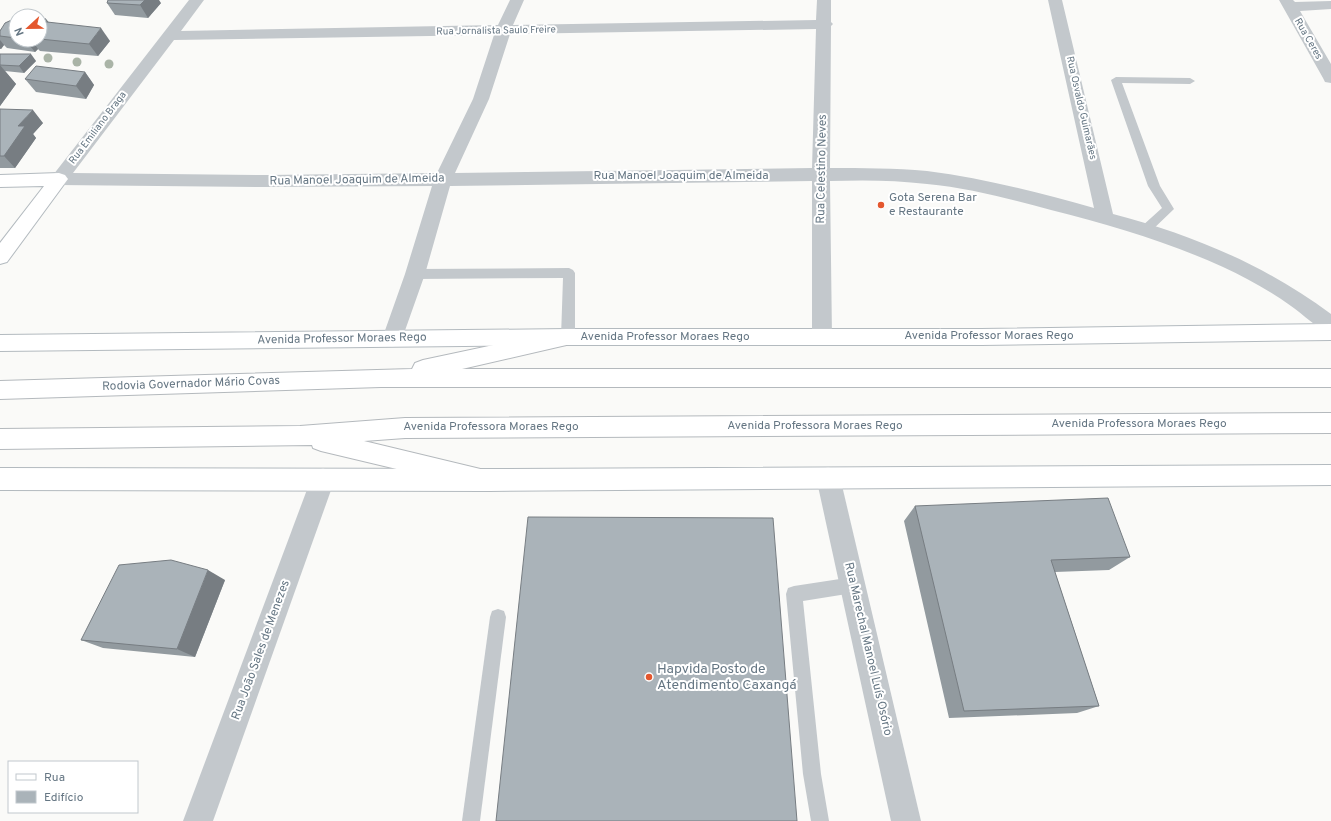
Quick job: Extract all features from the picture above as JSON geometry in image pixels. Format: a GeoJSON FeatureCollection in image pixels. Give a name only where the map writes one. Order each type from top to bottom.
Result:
{"type":"FeatureCollection","features":[{"type":"Feature","properties":{"kind":"main road","name":"Rua Manoel Joaquim de Almeida"},"geometry":{"type":"LineString","coordinates":[[0,181],[59,179]]}},
{"type":"Feature","properties":{"kind":"main road","name":"Rua Emiliano Braga"},"geometry":{"type":"LineString","coordinates":[[0,258],[59,179]]}},
{"type":"Feature","properties":{"kind":"main road","name":"Avenida Professor Moraes Rego"},"geometry":{"type":"LineString","coordinates":[[0,343],[568,337],[822,337],[1331,332]]}},
{"type":"Feature","properties":{"kind":"main road"},"geometry":{"type":"LineString","coordinates":[[381,378],[568,337]]}},
{"type":"Feature","properties":{"kind":"main road"},"geometry":{"type":"LineString","coordinates":[[381,378],[1331,378]]}},
{"type":"Feature","properties":{"kind":"main road","name":"Rodovia Governador Mário Covas"},"geometry":{"type":"LineString","coordinates":[[0,390],[381,378]]}},
{"type":"Feature","properties":{"kind":"main road","name":"Avenida Professora Moraes Rego"},"geometry":{"type":"LineString","coordinates":[[300,436],[404,428],[1331,423]]}},
{"type":"Feature","properties":{"kind":"main road"},"geometry":{"type":"LineString","coordinates":[[0,439],[300,436],[489,480]]}},
{"type":"Feature","properties":{"kind":"main road"},"geometry":{"type":"LineString","coordinates":[[0,479],[489,480],[1331,475]]}},
{"type":"Feature","properties":{"kind":"street","name":"Rua Emiliano Braga"},"geometry":{"type":"LineString","coordinates":[[59,179],[197,0]]}},
{"type":"Feature","properties":{"kind":"street"},"geometry":{"type":"LineString","coordinates":[[392,339],[443,180],[481,98],[503,31],[517,0]]}},
{"type":"Feature","properties":{"kind":"street","name":"Rua Celestino Neves"},"geometry":{"type":"LineString","coordinates":[[822,337],[821,175],[824,0]]}},
{"type":"Feature","properties":{"kind":"street","name":"Rua Osvaldo Guimarães"},"geometry":{"type":"LineString","coordinates":[[1055,0],[1105,217]]}},
{"type":"Feature","properties":{"kind":"street"},"geometry":{"type":"LineString","coordinates":[[1288,4],[1331,6]]}},
{"type":"Feature","properties":{"kind":"street","name":"Rua Ceres"},"geometry":{"type":"LineString","coordinates":[[1288,4],[1331,78]]}},
{"type":"Feature","properties":{"kind":"street","name":"Rua Jornalista Saulo Freire"},"geometry":{"type":"LineString","coordinates":[[168,36],[824,24]]}},
{"type":"Feature","properties":{"kind":"street","name":"Rua Manoel Joaquim de Almeida"},"geometry":{"type":"LineString","coordinates":[[59,179],[230,182],[443,180],[636,175],[911,176],[962,183],[1105,217],[1227,259],[1307,305],[1331,325]]}},
{"type":"Feature","properties":{"kind":"street","name":"Rua Marechal Manoel Luís Osório"},"geometry":{"type":"LineString","coordinates":[[828,477],[906,821]]}},
{"type":"Feature","properties":{"kind":"street","name":"Rua João Sales de Menezes"},"geometry":{"type":"LineString","coordinates":[[198,821],[224,754],[323,479]]}},
{"type":"Feature","properties":{"kind":"lane"},"geometry":{"type":"LineString","coordinates":[[1145,230],[1168,209],[1154,186],[1116,80],[1190,81]]}},
{"type":"Feature","properties":{"kind":"lane"},"geometry":{"type":"LineString","coordinates":[[414,274],[569,273],[568,337]]}},
{"type":"Feature","properties":{"kind":"lane"},"geometry":{"type":"LineString","coordinates":[[820,821],[812,774],[794,594],[853,585]]}},
{"type":"Feature","properties":{"kind":"lane"},"geometry":{"type":"LineString","coordinates":[[471,821],[498,617]]}},
{"type":"Feature","properties":{"kind":"building"},"geometry":{"type":"Polygon","coordinates":[[[108,0],[145,0],[140,5],[107,3],[108,0]]]}},
{"type":"Feature","properties":{"kind":"building"},"geometry":{"type":"Polygon","coordinates":[[[8,22],[8,37],[0,36],[0,31],[5,23],[8,22]]]}},
{"type":"Feature","properties":{"kind":"building"},"geometry":{"type":"Polygon","coordinates":[[[48,22],[101,28],[89,44],[48,40],[48,22]]]}},
{"type":"Feature","properties":{"kind":"building"},"geometry":{"type":"Polygon","coordinates":[[[0,54],[31,54],[19,66],[0,65],[0,54]]]}},
{"type":"Feature","properties":{"kind":"building"},"geometry":{"type":"Polygon","coordinates":[[[36,66],[85,72],[76,86],[25,79],[36,66]]]}},
{"type":"Feature","properties":{"kind":"building"},"geometry":{"type":"Polygon","coordinates":[[[0,109],[33,110],[18,126],[25,126],[4,156],[0,156],[0,109]]]}},
{"type":"Feature","properties":{"kind":"building"},"geometry":{"type":"Polygon","coordinates":[[[1108,498],[1130,557],[1051,560],[1099,706],[964,711],[915,506],[1108,498]]]}},
{"type":"Feature","properties":{"kind":"building","name":"Hapvida Posto de Atendimento Caxangá"},"geometry":{"type":"Polygon","coordinates":[[[528,517],[773,518],[797,821],[496,821],[528,517]]]}},
{"type":"Feature","properties":{"kind":"building"},"geometry":{"type":"Polygon","coordinates":[[[171,560],[208,570],[177,649],[81,640],[119,565],[171,560]]]}},
{"type":"Feature","properties":{"kind":"place","name":"Gota Serena Bar e Restaurante"},"geometry":{"type":"Point","coordinates":[881,205]}},
{"type":"Feature","properties":{"kind":"place","name":"Hapvida Posto de Atendimento Caxangá"},"geometry":{"type":"Point","coordinates":[649,677]}}]}
